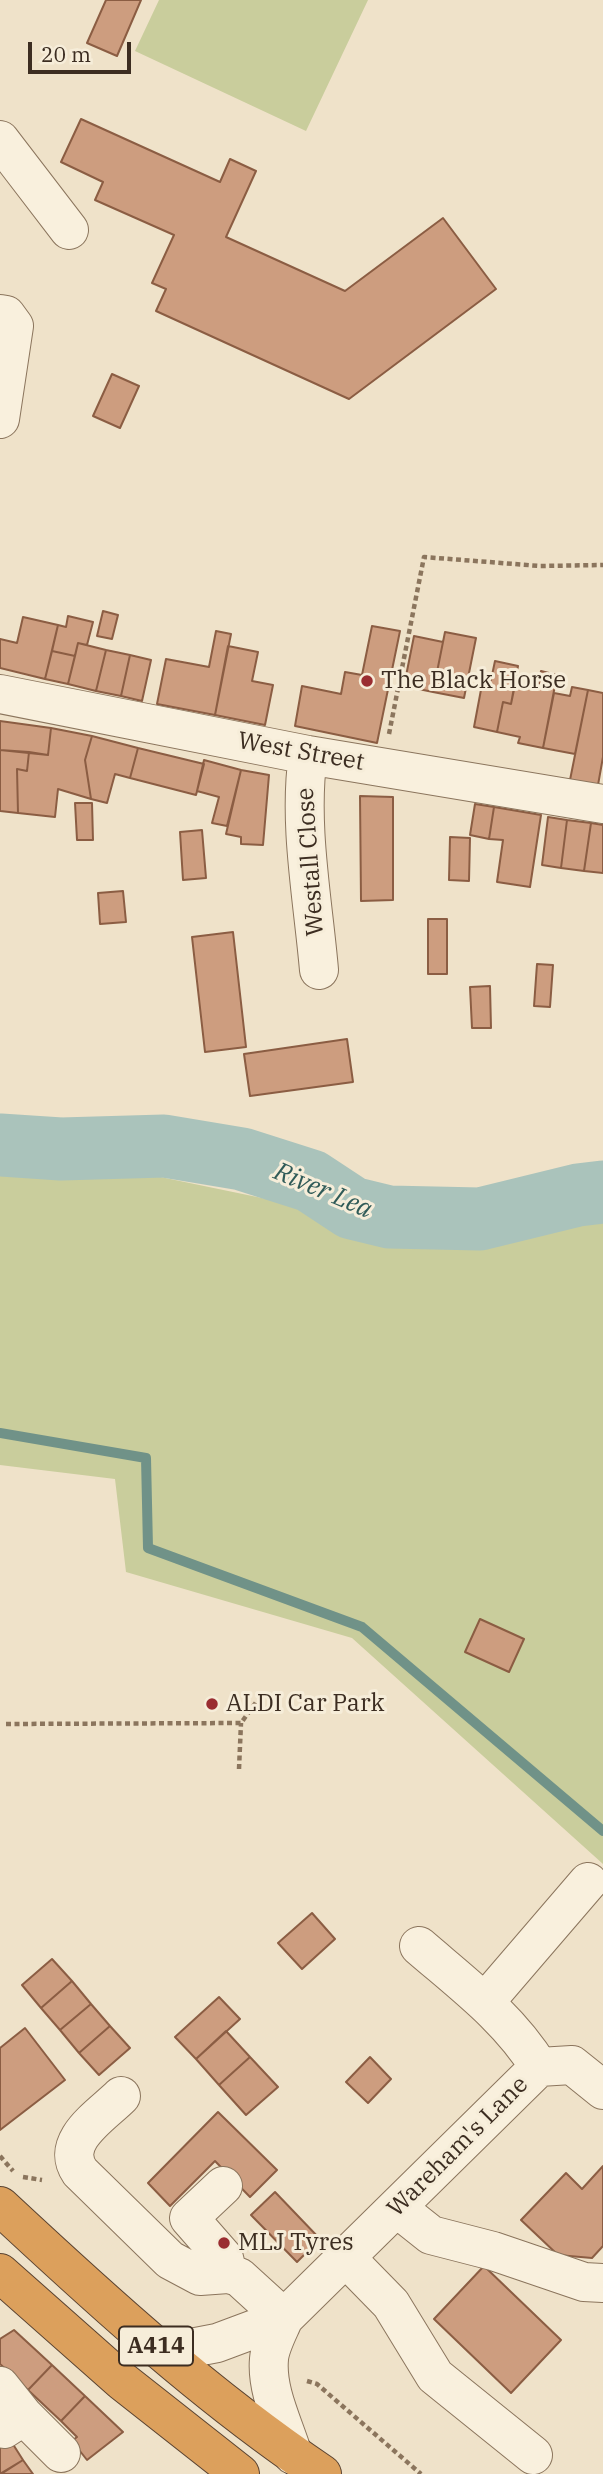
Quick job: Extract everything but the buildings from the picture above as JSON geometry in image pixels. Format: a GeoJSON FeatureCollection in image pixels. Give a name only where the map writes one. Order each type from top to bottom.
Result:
{"type":"FeatureCollection","features":[{"type":"Feature","properties":{"kind":"highway","name":"A414"},"geometry":{"type":"LineString","coordinates":[[0,2206],[165,2353],[308,2464]]}},
{"type":"Feature","properties":{"kind":"highway","name":"A414"},"geometry":{"type":"LineString","coordinates":[[0,2273],[222,2467]]}},
{"type":"Feature","properties":{"kind":"street"},"geometry":{"type":"LineString","coordinates":[[0,140],[69,230]]}},
{"type":"Feature","properties":{"kind":"street"},"geometry":{"type":"LineString","coordinates":[[0,314],[6,315],[14,326],[0,419]]}},
{"type":"Feature","properties":{"kind":"street","name":"West Street"},"geometry":{"type":"LineString","coordinates":[[0,694],[308,755],[603,804]]}},
{"type":"Feature","properties":{"kind":"street","name":"Westall Close"},"geometry":{"type":"LineString","coordinates":[[308,755],[306,801],[319,970]]}},
{"type":"Feature","properties":{"kind":"street"},"geometry":{"type":"LineString","coordinates":[[485,2002],[588,1882]]}},
{"type":"Feature","properties":{"kind":"street","name":"Wareham's Lane"},"geometry":{"type":"LineString","coordinates":[[165,2353],[217,2343],[284,2318],[539,2067],[525,2044],[485,2002],[419,1946]]}},
{"type":"Feature","properties":{"kind":"street"},"geometry":{"type":"LineString","coordinates":[[539,2067],[572,2065],[603,2090]]}},
{"type":"Feature","properties":{"kind":"street"},"geometry":{"type":"LineString","coordinates":[[121,2096],[79,2136],[73,2152],[74,2163],[170,2260],[200,2276],[228,2274],[251,2285],[284,2318]]}},
{"type":"Feature","properties":{"kind":"street"},"geometry":{"type":"LineString","coordinates":[[223,2186],[189,2218],[224,2259],[228,2274]]}},
{"type":"Feature","properties":{"kind":"street"},"geometry":{"type":"LineString","coordinates":[[397,2208],[431,2235],[493,2251],[584,2282],[603,2283]]}},
{"type":"Feature","properties":{"kind":"street"},"geometry":{"type":"LineString","coordinates":[[346,2258],[391,2304],[435,2376],[533,2455]]}},
{"type":"Feature","properties":{"kind":"street","name":"Wareham's Lane"},"geometry":{"type":"LineString","coordinates":[[284,2318],[269,2356],[271,2389],[308,2464]]}},
{"type":"Feature","properties":{"kind":"street"},"geometry":{"type":"LineString","coordinates":[[0,2386],[14,2423],[61,2453]]}},
{"type":"Feature","properties":{"kind":"path"},"geometry":{"type":"LineString","coordinates":[[382,766],[424,557],[540,566],[603,565]]}},
{"type":"Feature","properties":{"kind":"path"},"geometry":{"type":"LineString","coordinates":[[239,1769],[241,1723],[257,1701]]}},
{"type":"Feature","properties":{"kind":"path"},"geometry":{"type":"LineString","coordinates":[[6,1724],[241,1723]]}},
{"type":"Feature","properties":{"kind":"green space"},"geometry":{"type":"Polygon","coordinates":[[[159,0],[368,0],[306,131],[135,51],[159,0]]]}},
{"type":"Feature","properties":{"kind":"green space"},"geometry":{"type":"Polygon","coordinates":[[[0,1173],[62,1179],[146,1174],[291,1204],[351,1233],[392,1243],[519,1238],[577,1219],[603,1216],[603,1864],[352,1638],[126,1572],[115,1479],[0,1465],[0,1173]]]}},
{"type":"Feature","properties":{"kind":"waterway","name":"River Lea"},"geometry":{"type":"LineString","coordinates":[[0,1145],[61,1149],[164,1146],[242,1159],[311,1181],[352,1208],[389,1217],[480,1219],[578,1195],[603,1192]]}},
{"type":"Feature","properties":{"kind":"waterway"},"geometry":{"type":"LineString","coordinates":[[0,1433],[146,1458],[148,1548],[362,1627],[603,1831]]}},
{"type":"Feature","properties":{"kind":"place","name":"The Black Horse"},"geometry":{"type":"Point","coordinates":[367,681]}},
{"type":"Feature","properties":{"kind":"place","name":"ALDI Car Park"},"geometry":{"type":"Point","coordinates":[212,1704]}},
{"type":"Feature","properties":{"kind":"place","name":"MLJ Tyres"},"geometry":{"type":"Point","coordinates":[224,2243]}}]}
